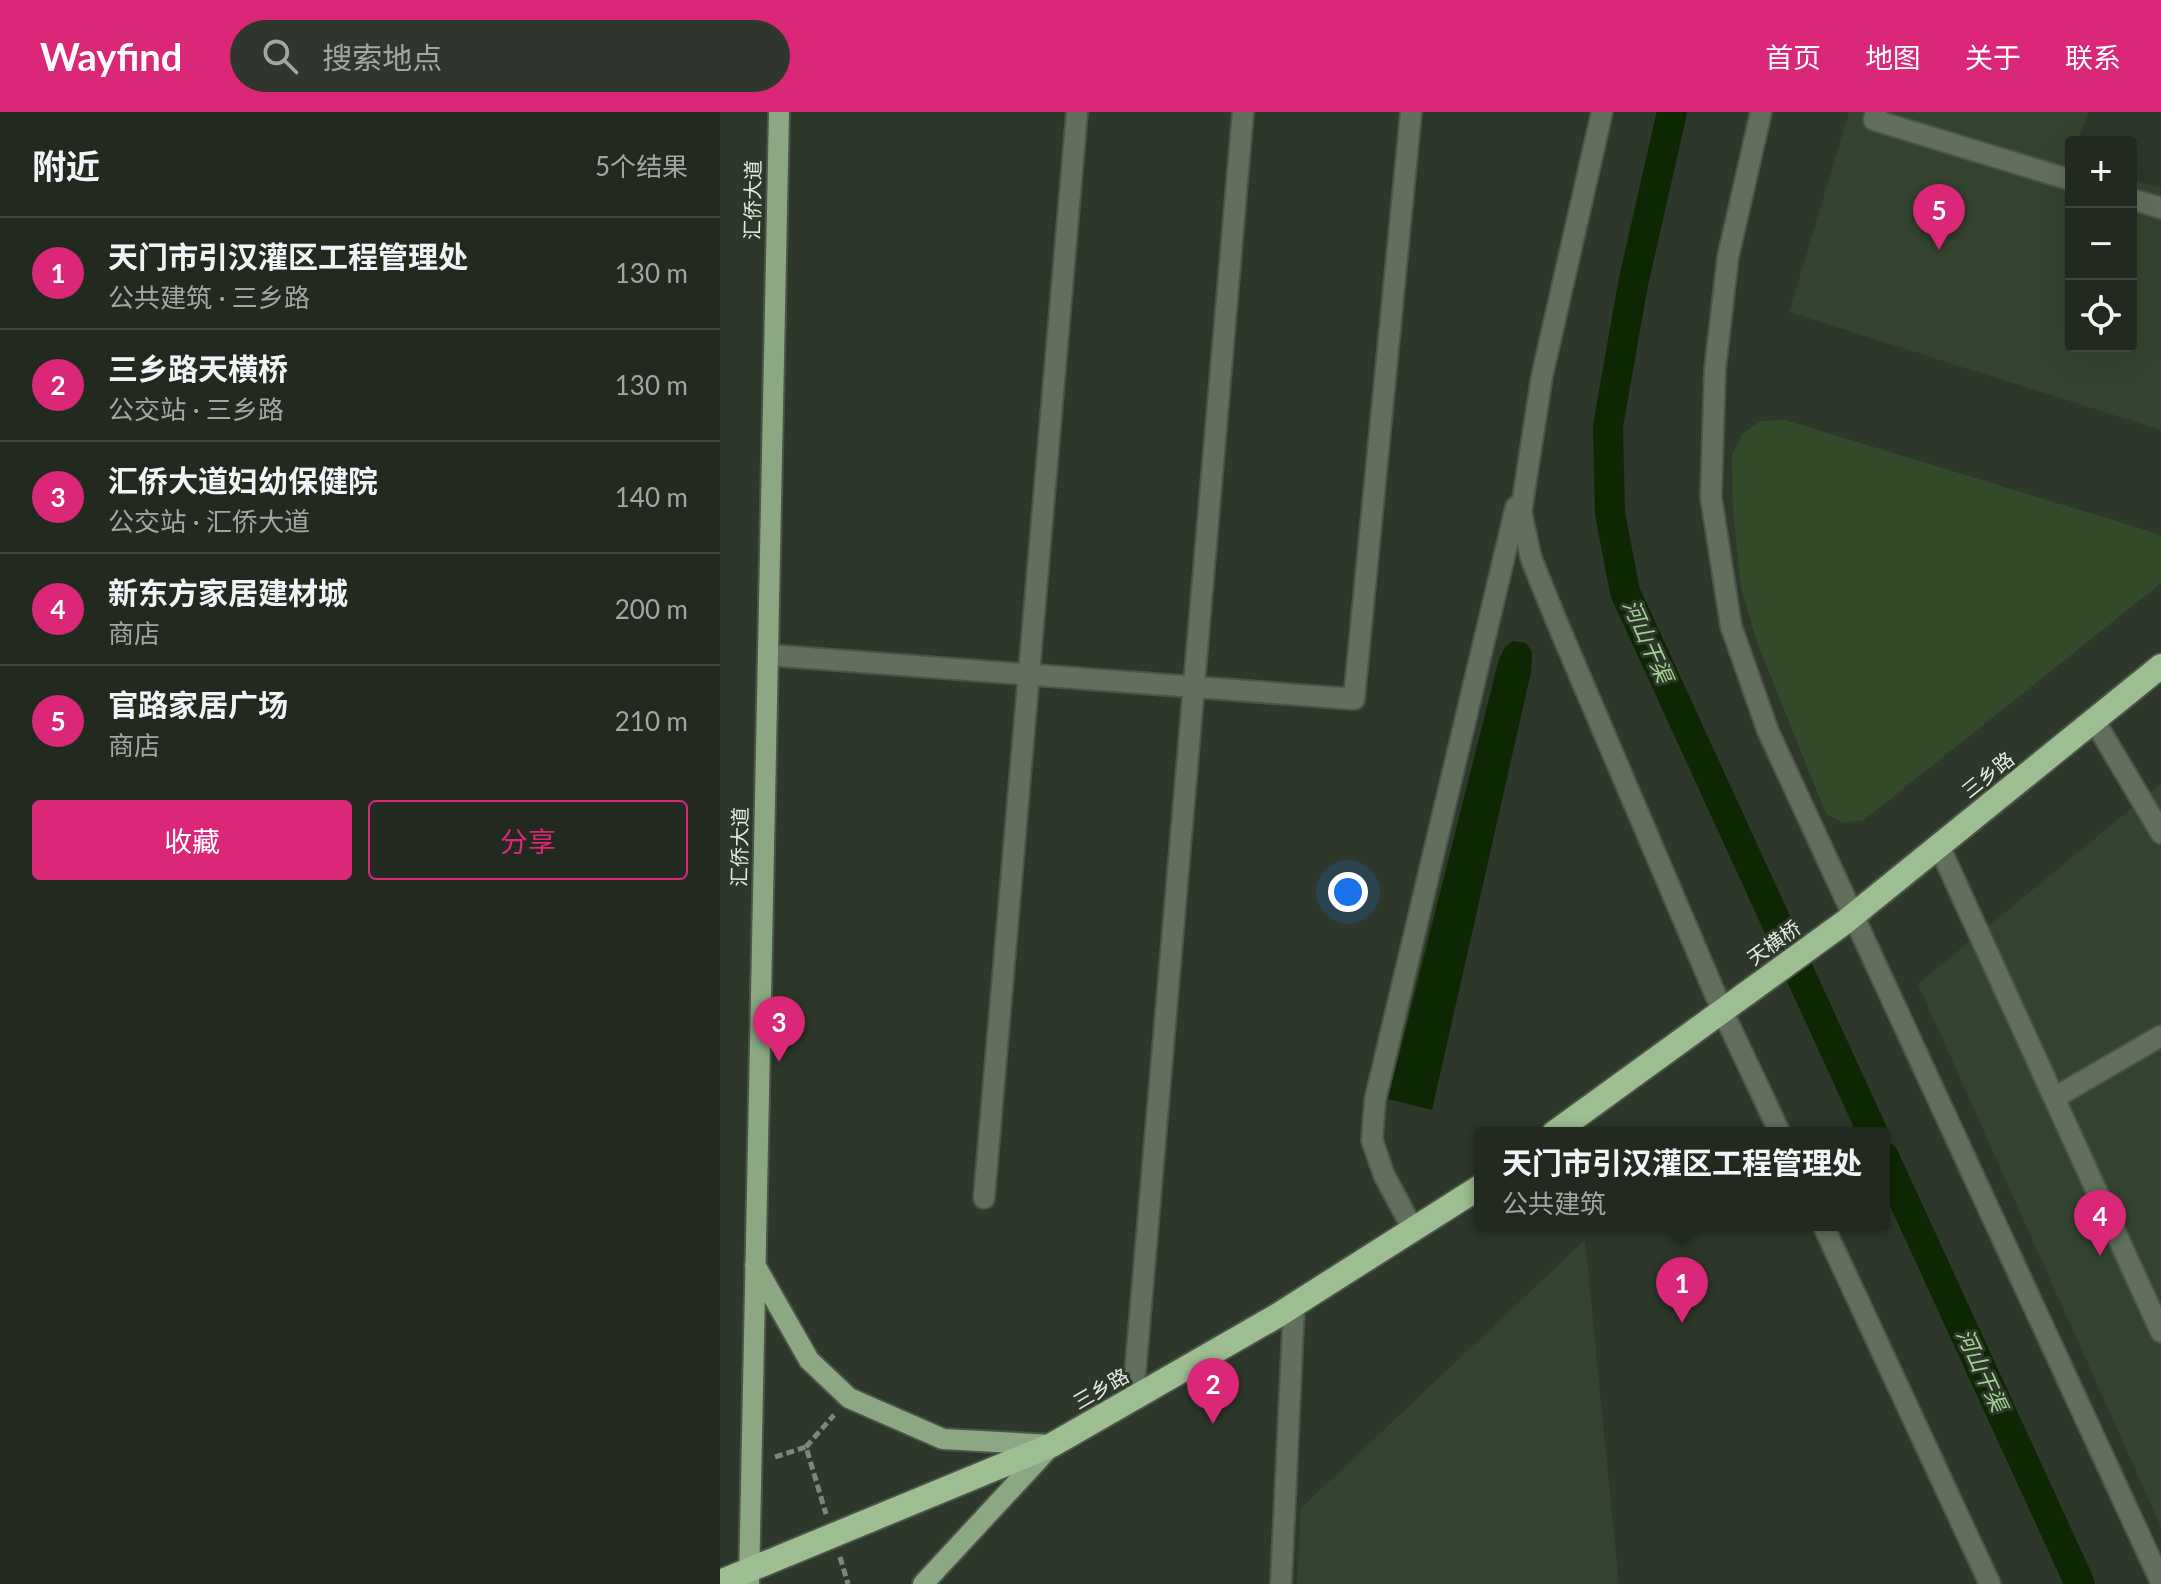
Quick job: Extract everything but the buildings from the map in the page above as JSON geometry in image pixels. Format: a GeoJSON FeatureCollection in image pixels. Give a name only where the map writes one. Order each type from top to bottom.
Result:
{"type":"FeatureCollection","features":[{"type":"Feature","properties":{"kind":"highway","name":"三乡路"},"geometry":{"type":"LineString","coordinates":[[1850,918],[2161,666]]}},
{"type":"Feature","properties":{"kind":"highway","name":"天横桥"},"geometry":{"type":"LineString","coordinates":[[1726,1007],[1850,918]]}},
{"type":"Feature","properties":{"kind":"highway"},"geometry":{"type":"LineString","coordinates":[[1562,1127],[1726,1007]]}},
{"type":"Feature","properties":{"kind":"highway","name":"三乡路"},"geometry":{"type":"LineString","coordinates":[[720,1582],[749,1577],[833,1536],[1052,1445],[1294,1306],[1474,1191]]}},
{"type":"Feature","properties":{"kind":"main road","name":"汇侨大道"},"geometry":{"type":"LineString","coordinates":[[749,1577],[779,112]]}},
{"type":"Feature","properties":{"kind":"main road"},"geometry":{"type":"LineString","coordinates":[[755,1265],[809,1360],[849,1398],[943,1439],[1052,1445]]}},
{"type":"Feature","properties":{"kind":"main road"},"geometry":{"type":"LineString","coordinates":[[923,1584],[1052,1445]]}},
{"type":"Feature","properties":{"kind":"street"},"geometry":{"type":"LineString","coordinates":[[984,1198],[1077,112]]}},
{"type":"Feature","properties":{"kind":"street"},"geometry":{"type":"LineString","coordinates":[[1133,1398],[1243,112]]}},
{"type":"Feature","properties":{"kind":"street"},"geometry":{"type":"LineString","coordinates":[[768,655],[1354,699],[1411,112]]}},
{"type":"Feature","properties":{"kind":"street"},"geometry":{"type":"LineString","coordinates":[[1602,112],[1542,376],[1521,512],[1531,558],[1777,1127]]}},
{"type":"Feature","properties":{"kind":"street"},"geometry":{"type":"LineString","coordinates":[[1761,112],[1728,257],[1715,369],[1711,497],[1731,626],[1768,731],[1850,918],[2161,1582]]}},
{"type":"Feature","properties":{"kind":"street"},"geometry":{"type":"LineString","coordinates":[[1876,112],[1874,120],[2065,178]]}},
{"type":"Feature","properties":{"kind":"street"},"geometry":{"type":"LineString","coordinates":[[2137,201],[2161,208]]}},
{"type":"Feature","properties":{"kind":"street"},"geometry":{"type":"LineString","coordinates":[[1414,1231],[1384,1175],[1372,1140],[1375,1100],[1527,464]]}},
{"type":"Feature","properties":{"kind":"street"},"geometry":{"type":"LineString","coordinates":[[2094,720],[2161,833]]}},
{"type":"Feature","properties":{"kind":"street"},"geometry":{"type":"LineString","coordinates":[[1939,846],[2161,1332]]}},
{"type":"Feature","properties":{"kind":"street"},"geometry":{"type":"LineString","coordinates":[[2054,1098],[2161,1036]]}},
{"type":"Feature","properties":{"kind":"street"},"geometry":{"type":"LineString","coordinates":[[1826,1231],[1990,1584]]}},
{"type":"Feature","properties":{"kind":"street"},"geometry":{"type":"LineString","coordinates":[[1281,1584],[1294,1306]]}},
{"type":"Feature","properties":{"kind":"path"},"geometry":{"type":"LineString","coordinates":[[752,1465],[806,1447],[849,1398]]}},
{"type":"Feature","properties":{"kind":"path"},"geometry":{"type":"LineString","coordinates":[[806,1447],[848,1584]]}},
{"type":"Feature","properties":{"kind":"shaded area"},"geometry":{"type":"Polygon","coordinates":[[[1849,112],[2088,112],[2080,136],[2065,136],[2065,352],[2137,352],[2137,181],[2161,188],[2161,430],[1789,312],[1849,112]]]}},
{"type":"Feature","properties":{"kind":"shaded area"},"geometry":{"type":"Polygon","coordinates":[[[1785,420],[2152,532],[2161,537],[2161,583],[1864,820],[1844,823],[1826,814],[1757,642],[1741,587],[1733,511],[1732,455],[1742,434],[1761,421],[1785,420]]]}},
{"type":"Feature","properties":{"kind":"shaded area"},"geometry":{"type":"Polygon","coordinates":[[[1513,641],[1526,643],[1532,652],[1531,672],[1432,1110],[1388,1099],[1499,659],[1505,647],[1513,641]]]}},
{"type":"Feature","properties":{"kind":"shaded area"},"geometry":{"type":"Polygon","coordinates":[[[2161,784],[2161,1527],[1918,984],[2161,784]]]}},
{"type":"Feature","properties":{"kind":"shaded area"},"geometry":{"type":"Polygon","coordinates":[[[1585,1240],[1619,1584],[1297,1584],[1301,1508],[1585,1240]]]}},
{"type":"Feature","properties":{"kind":"waterway","name":"河山干渠"},"geometry":{"type":"LineString","coordinates":[[1672,112],[1633,284],[1608,426],[1610,513],[1625,592],[1870,1127]]}},
{"type":"Feature","properties":{"kind":"waterway","name":"河山干渠"},"geometry":{"type":"LineString","coordinates":[[1890,1170],[2080,1584]]}},
{"type":"Feature","properties":{"kind":"place","name":"官路家居广场"},"geometry":{"type":"Point","coordinates":[1939,250]}},
{"type":"Feature","properties":{"kind":"place","name":"汇侨大道妇幼保健院"},"geometry":{"type":"Point","coordinates":[779,1062]}},
{"type":"Feature","properties":{"kind":"place","name":"新东方家居建材城"},"geometry":{"type":"Point","coordinates":[2100,1256]}},
{"type":"Feature","properties":{"kind":"place","name":"天门市引汉灌区工程管理处"},"geometry":{"type":"Point","coordinates":[1682,1323]}},
{"type":"Feature","properties":{"kind":"place","name":"三乡路天横桥"},"geometry":{"type":"Point","coordinates":[1213,1424]}}]}
